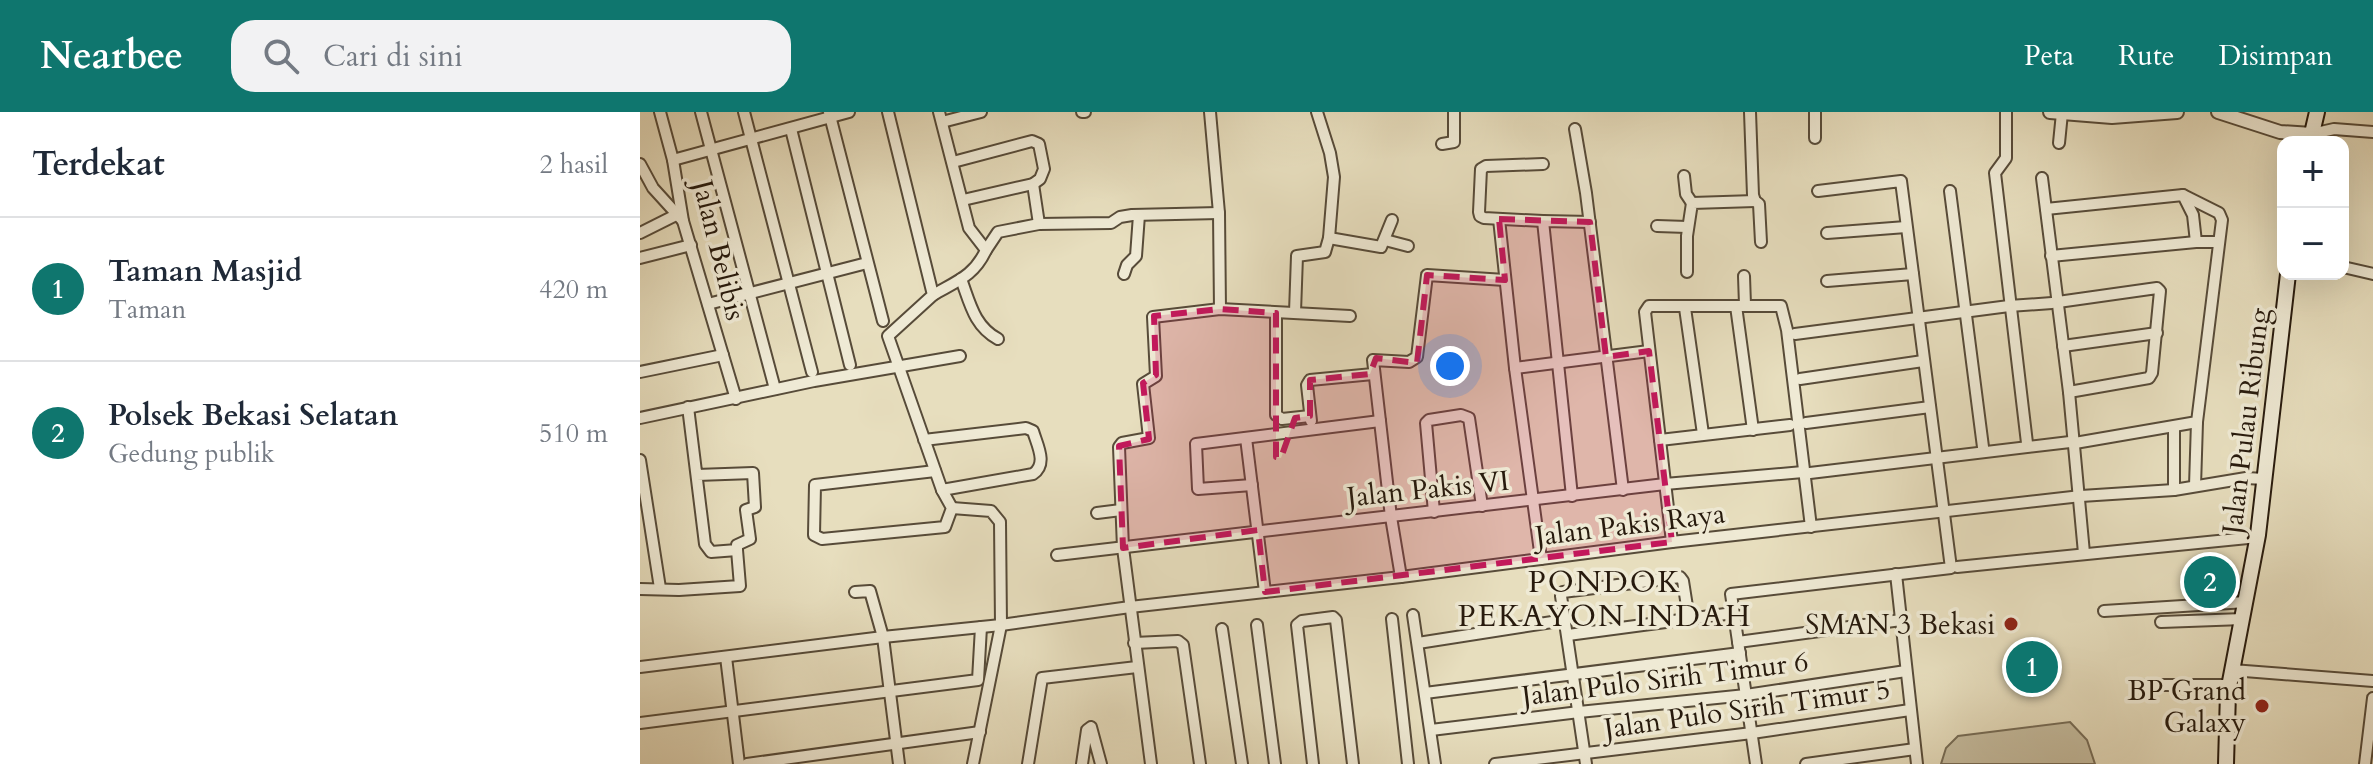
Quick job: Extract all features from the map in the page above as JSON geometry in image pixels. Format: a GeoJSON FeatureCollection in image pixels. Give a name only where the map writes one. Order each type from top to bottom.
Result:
{"type":"FeatureCollection","features":[{"type":"Feature","properties":{"kind":"main road"},"geometry":{"type":"LineString","coordinates":[[2311,136],[2317,112]]}},
{"type":"Feature","properties":{"kind":"main road","name":"Jalan Pulau Ribung"},"geometry":{"type":"LineString","coordinates":[[2226,764],[2231,677],[2265,479],[2287,280]]}},
{"type":"Feature","properties":{"kind":"street","name":"Jalan Belibis"},"geometry":{"type":"LineString","coordinates":[[660,112],[673,160],[680,218],[691,245],[736,399]]}},
{"type":"Feature","properties":{"kind":"street"},"geometry":{"type":"LineString","coordinates":[[701,112],[775,389]]}},
{"type":"Feature","properties":{"kind":"street"},"geometry":{"type":"LineString","coordinates":[[744,112],[812,372]]}},
{"type":"Feature","properties":{"kind":"street"},"geometry":{"type":"LineString","coordinates":[[673,160],[849,112]]}},
{"type":"Feature","properties":{"kind":"street"},"geometry":{"type":"LineString","coordinates":[[888,112],[933,295]]}},
{"type":"Feature","properties":{"kind":"street"},"geometry":{"type":"LineString","coordinates":[[981,112],[941,117],[969,228],[986,250]]}},
{"type":"Feature","properties":{"kind":"street"},"geometry":{"type":"LineString","coordinates":[[1210,112],[1219,213],[1220,309]]}},
{"type":"Feature","properties":{"kind":"street"},"geometry":{"type":"LineString","coordinates":[[1295,312],[1297,256],[1325,252],[1329,238],[1333,164],[1317,112]]}},
{"type":"Feature","properties":{"kind":"street"},"geometry":{"type":"LineString","coordinates":[[1442,144],[1454,142],[1454,112]]}},
{"type":"Feature","properties":{"kind":"street"},"geometry":{"type":"LineString","coordinates":[[1750,112],[1755,201],[1759,204],[1761,242]]}},
{"type":"Feature","properties":{"kind":"street"},"geometry":{"type":"LineString","coordinates":[[1815,112],[1815,138]]}},
{"type":"Feature","properties":{"kind":"street"},"geometry":{"type":"LineString","coordinates":[[2006,112],[2006,158],[1995,173],[2027,443]]}},
{"type":"Feature","properties":{"kind":"street"},"geometry":{"type":"LineString","coordinates":[[2059,143],[2057,113],[2143,117],[2177,112]]}},
{"type":"Feature","properties":{"kind":"street"},"geometry":{"type":"LineString","coordinates":[[2218,112],[2301,136]]}},
{"type":"Feature","properties":{"kind":"street"},"geometry":{"type":"LineString","coordinates":[[829,115],[883,321]]}},
{"type":"Feature","properties":{"kind":"street"},"geometry":{"type":"LineString","coordinates":[[791,129],[850,365]]}},
{"type":"Feature","properties":{"kind":"street"},"geometry":{"type":"LineString","coordinates":[[1575,129],[1590,222],[1623,490]]}},
{"type":"Feature","properties":{"kind":"street"},"geometry":{"type":"LineString","coordinates":[[2316,136],[2334,129],[2373,132]]}},
{"type":"Feature","properties":{"kind":"street"},"geometry":{"type":"LineString","coordinates":[[953,162],[1035,141],[1039,144],[1044,169],[1040,179],[1033,184],[963,200]]}},
{"type":"Feature","properties":{"kind":"street"},"geometry":{"type":"LineString","coordinates":[[640,164],[653,188],[680,218],[640,233]]}},
{"type":"Feature","properties":{"kind":"street"},"geometry":{"type":"LineString","coordinates":[[1543,164],[1486,166],[1481,169],[1480,216],[1590,222]]}},
{"type":"Feature","properties":{"kind":"street"},"geometry":{"type":"LineString","coordinates":[[1684,176],[1686,194],[1692,203],[1687,227],[1687,272]]}},
{"type":"Feature","properties":{"kind":"street"},"geometry":{"type":"LineString","coordinates":[[2042,178],[2081,496],[2084,553]]}},
{"type":"Feature","properties":{"kind":"street"},"geometry":{"type":"LineString","coordinates":[[1756,764],[1731,595],[1951,568],[1901,181],[1818,191]]}},
{"type":"Feature","properties":{"kind":"street"},"geometry":{"type":"LineString","coordinates":[[1033,184],[1039,224]]}},
{"type":"Feature","properties":{"kind":"street"},"geometry":{"type":"LineString","coordinates":[[640,193],[653,188]]}},
{"type":"Feature","properties":{"kind":"street"},"geometry":{"type":"LineString","coordinates":[[1950,191],[1983,447]]}},
{"type":"Feature","properties":{"kind":"street"},"geometry":{"type":"LineString","coordinates":[[2046,209],[2183,195],[2220,215],[2197,422],[2195,486]]}},
{"type":"Feature","properties":{"kind":"street"},"geometry":{"type":"LineString","coordinates":[[2183,195],[2193,215],[2196,242]]}},
{"type":"Feature","properties":{"kind":"street"},"geometry":{"type":"LineString","coordinates":[[1692,203],[1755,201]]}},
{"type":"Feature","properties":{"kind":"street"},"geometry":{"type":"LineString","coordinates":[[935,471],[815,485],[814,535],[822,539],[945,527],[952,508],[942,490],[888,336],[933,295],[977,268],[998,232],[1039,224],[1111,223],[1120,217],[1139,215],[1219,213]]}},
{"type":"Feature","properties":{"kind":"street"},"geometry":{"type":"LineString","coordinates":[[1124,274],[1127,265],[1136,256],[1139,215]]}},
{"type":"Feature","properties":{"kind":"street"},"geometry":{"type":"LineString","coordinates":[[1499,219],[1541,559]]}},
{"type":"Feature","properties":{"kind":"street"},"geometry":{"type":"LineString","coordinates":[[1329,238],[1378,247],[1385,240],[1392,220]]}},
{"type":"Feature","properties":{"kind":"street"},"geometry":{"type":"LineString","coordinates":[[1543,221],[1572,496]]}},
{"type":"Feature","properties":{"kind":"street"},"geometry":{"type":"LineString","coordinates":[[1657,226],[1687,227]]}},
{"type":"Feature","properties":{"kind":"street"},"geometry":{"type":"LineString","coordinates":[[1827,233],[1906,227]]}},
{"type":"Feature","properties":{"kind":"street"},"geometry":{"type":"LineString","coordinates":[[1385,240],[1408,246]]}},
{"type":"Feature","properties":{"kind":"street"},"geometry":{"type":"LineString","coordinates":[[2051,256],[2219,242]]}},
{"type":"Feature","properties":{"kind":"street"},"geometry":{"type":"LineString","coordinates":[[640,258],[691,245]]}},
{"type":"Feature","properties":{"kind":"street"},"geometry":{"type":"LineString","coordinates":[[708,304],[867,263]]}},
{"type":"Feature","properties":{"kind":"street"},"geometry":{"type":"LineString","coordinates":[[2349,268],[2373,274]]}},
{"type":"Feature","properties":{"kind":"street"},"geometry":{"type":"LineString","coordinates":[[1827,281],[1913,274]]}},
{"type":"Feature","properties":{"kind":"street"},"geometry":{"type":"LineString","coordinates":[[1401,577],[1373,374],[1374,359],[1409,362],[1417,357],[1427,275],[1505,280]]}},
{"type":"Feature","properties":{"kind":"street"},"geometry":{"type":"LineString","coordinates":[[1744,276],[1740,305],[1753,430]]}},
{"type":"Feature","properties":{"kind":"street"},"geometry":{"type":"LineString","coordinates":[[961,279],[977,320],[998,339]]}},
{"type":"Feature","properties":{"kind":"street"},"geometry":{"type":"LineString","coordinates":[[1795,334],[2157,288],[2160,293],[2157,333],[2152,373],[2147,379],[2069,392]]}},
{"type":"Feature","properties":{"kind":"street"},"geometry":{"type":"LineString","coordinates":[[1672,542],[1649,351],[1646,308],[1649,306],[1781,306],[1807,473],[1811,527]]}},
{"type":"Feature","properties":{"kind":"street"},"geometry":{"type":"LineString","coordinates":[[1685,308],[1703,434]]}},
{"type":"Feature","properties":{"kind":"street"},"geometry":{"type":"LineString","coordinates":[[1151,764],[1123,548],[1120,445],[1149,437],[1143,383],[1156,376],[1153,317],[1220,309],[1350,316]]}},
{"type":"Feature","properties":{"kind":"street"},"geometry":{"type":"LineString","coordinates":[[1276,313],[1276,415],[1282,419],[1310,416]]}},
{"type":"Feature","properties":{"kind":"street"},"geometry":{"type":"LineString","coordinates":[[2063,346],[2157,333]]}},
{"type":"Feature","properties":{"kind":"street"},"geometry":{"type":"LineString","coordinates":[[1515,368],[1649,351]]}},
{"type":"Feature","properties":{"kind":"street"},"geometry":{"type":"LineString","coordinates":[[640,372],[723,355]]}},
{"type":"Feature","properties":{"kind":"street"},"geometry":{"type":"LineString","coordinates":[[640,418],[775,389],[960,356]]}},
{"type":"Feature","properties":{"kind":"street"},"geometry":{"type":"LineString","coordinates":[[1800,379],[1923,361]]}},
{"type":"Feature","properties":{"kind":"street"},"geometry":{"type":"LineString","coordinates":[[1313,431],[1307,386],[1310,380],[1373,374]]}},
{"type":"Feature","properties":{"kind":"street"},"geometry":{"type":"LineString","coordinates":[[688,407],[706,547],[711,552],[737,550]]}},
{"type":"Feature","properties":{"kind":"street"},"geometry":{"type":"LineString","coordinates":[[1806,423],[1930,407]]}},
{"type":"Feature","properties":{"kind":"street"},"geometry":{"type":"LineString","coordinates":[[1434,512],[1426,424],[1429,420],[1461,415],[1469,420],[1482,506]]}},
{"type":"Feature","properties":{"kind":"street"},"geometry":{"type":"LineString","coordinates":[[1252,485],[1199,489],[1196,486],[1196,444],[1380,421]]}},
{"type":"Feature","properties":{"kind":"street","name":"Jalan Pakis VI"},"geometry":{"type":"LineString","coordinates":[[1057,555],[1665,484],[1938,459],[2073,443],[2197,422]]}},
{"type":"Feature","properties":{"kind":"street"},"geometry":{"type":"LineString","coordinates":[[1660,440],[1790,425]]}},
{"type":"Feature","properties":{"kind":"street"},"geometry":{"type":"LineString","coordinates":[[924,440],[1017,427],[1031,429],[1042,462],[1033,474],[942,490]]}},
{"type":"Feature","properties":{"kind":"street"},"geometry":{"type":"LineString","coordinates":[[2174,427],[2174,490]]}},
{"type":"Feature","properties":{"kind":"street"},"geometry":{"type":"LineString","coordinates":[[1246,438],[1265,592]]}},
{"type":"Feature","properties":{"kind":"street"},"geometry":{"type":"LineString","coordinates":[[640,460],[660,588]]}},
{"type":"Feature","properties":{"kind":"street"},"geometry":{"type":"LineString","coordinates":[[640,589],[740,586],[737,545],[750,539],[746,510],[755,507],[753,473],[697,475]]}},
{"type":"Feature","properties":{"kind":"street","name":"Jalan Pakis Raya"},"geometry":{"type":"LineString","coordinates":[[640,667],[1672,542],[2081,496],[2174,490],[2246,478],[2265,479]]}},
{"type":"Feature","properties":{"kind":"street"},"geometry":{"type":"LineString","coordinates":[[952,508],[991,511],[1000,522],[1001,625],[973,764]]}},
{"type":"Feature","properties":{"kind":"street"},"geometry":{"type":"LineString","coordinates":[[1097,513],[1121,510]]}},
{"type":"Feature","properties":{"kind":"street"},"geometry":{"type":"LineString","coordinates":[[1957,567],[2248,538]]}},
{"type":"Feature","properties":{"kind":"street"},"geometry":{"type":"LineString","coordinates":[[1896,574],[1917,764]]}},
{"type":"Feature","properties":{"kind":"street"},"geometry":{"type":"LineString","coordinates":[[1585,759],[1561,596],[1564,591],[1680,577],[1689,619]]}},
{"type":"Feature","properties":{"kind":"street"},"geometry":{"type":"LineString","coordinates":[[855,592],[865,590],[872,593],[883,637],[899,764]]}},
{"type":"Feature","properties":{"kind":"street"},"geometry":{"type":"LineString","coordinates":[[2104,611],[2246,602]]}},
{"type":"Feature","properties":{"kind":"street"},"geometry":{"type":"LineString","coordinates":[[1568,635],[1733,613]]}},
{"type":"Feature","properties":{"kind":"street"},"geometry":{"type":"LineString","coordinates":[[1413,615],[1435,764]]}},
{"type":"Feature","properties":{"kind":"street"},"geometry":{"type":"LineString","coordinates":[[1313,764],[1297,625],[1302,621],[1334,617],[1353,764]]}},
{"type":"Feature","properties":{"kind":"street"},"geometry":{"type":"LineString","coordinates":[[1392,619],[1408,764]]}},
{"type":"Feature","properties":{"kind":"street"},"geometry":{"type":"LineString","coordinates":[[2161,622],[2243,619]]}},
{"type":"Feature","properties":{"kind":"street"},"geometry":{"type":"LineString","coordinates":[[1418,643],[1565,620]]}},
{"type":"Feature","properties":{"kind":"street"},"geometry":{"type":"LineString","coordinates":[[1425,693],[1574,674],[1901,620]]}},
{"type":"Feature","properties":{"kind":"street"},"geometry":{"type":"LineString","coordinates":[[1257,625],[1275,764]]}},
{"type":"Feature","properties":{"kind":"street"},"geometry":{"type":"LineString","coordinates":[[640,723],[978,680],[981,627]]}},
{"type":"Feature","properties":{"kind":"street"},"geometry":{"type":"LineString","coordinates":[[1222,629],[1242,764]]}},
{"type":"Feature","properties":{"kind":"street"},"geometry":{"type":"LineString","coordinates":[[1134,643],[1178,641],[1183,645],[1200,764]]}},
{"type":"Feature","properties":{"kind":"street"},"geometry":{"type":"LineString","coordinates":[[726,657],[739,764]]}},
{"type":"Feature","properties":{"kind":"street"},"geometry":{"type":"LineString","coordinates":[[1028,764],[1042,678],[1137,667]]}},
{"type":"Feature","properties":{"kind":"street","name":"Jalan Pulo Sirih Timur 6"},"geometry":{"type":"LineString","coordinates":[[1431,730],[1746,695],[1906,671]]}},
{"type":"Feature","properties":{"kind":"street"},"geometry":{"type":"LineString","coordinates":[[2140,685],[2231,677],[2373,681]]}},
{"type":"Feature","properties":{"kind":"street"},"geometry":{"type":"LineString","coordinates":[[2365,764],[2373,698]]}},
{"type":"Feature","properties":{"kind":"street","name":"Jalan Pulo Sirih Timur 5"},"geometry":{"type":"LineString","coordinates":[[1495,764],[1585,759],[1910,710]]}},
{"type":"Feature","properties":{"kind":"street"},"geometry":{"type":"LineString","coordinates":[[1082,764],[1087,730],[1091,727],[1101,764]]}},
{"type":"Feature","properties":{"kind":"street"},"geometry":{"type":"LineString","coordinates":[[747,764],[980,732]]}},
{"type":"Feature","properties":{"kind":"street"},"geometry":{"type":"LineString","coordinates":[[1806,764],[1915,749]]}},
{"type":"Feature","properties":{"kind":"highlighted area"},"geometry":{"type":"Polygon","coordinates":[[[1499,219],[1590,222],[1606,357],[1649,351],[1672,542],[1265,592],[1258,530],[1123,548],[1119,446],[1149,439],[1143,383],[1156,375],[1154,316],[1220,309],[1276,313],[1276,457],[1281,458],[1295,418],[1310,416],[1310,380],[1370,374],[1376,358],[1417,363],[1427,275],[1505,280],[1499,219]]]}},
{"type":"Feature","properties":{"kind":"shaded area"},"geometry":{"type":"Polygon","coordinates":[[[2070,722],[2087,740],[2095,764],[1941,764],[1946,748],[1958,736],[2070,722]]]}},
{"type":"Feature","properties":{"kind":"place","name":"Polsek Bekasi Selatan"},"geometry":{"type":"Point","coordinates":[2210,582]}},
{"type":"Feature","properties":{"kind":"place","name":"SMAN 3 Bekasi"},"geometry":{"type":"Point","coordinates":[2011,624]}},
{"type":"Feature","properties":{"kind":"place","name":"Taman Masjid"},"geometry":{"type":"Point","coordinates":[2032,667]}},
{"type":"Feature","properties":{"kind":"place","name":"BP Grand Galaxy"},"geometry":{"type":"Point","coordinates":[2262,706]}},
{"type":"Feature","properties":{"kind":"district","name":"PONDOK PEKAYON INDAH"},"geometry":{"type":"Point","coordinates":[1605,599]}}]}
